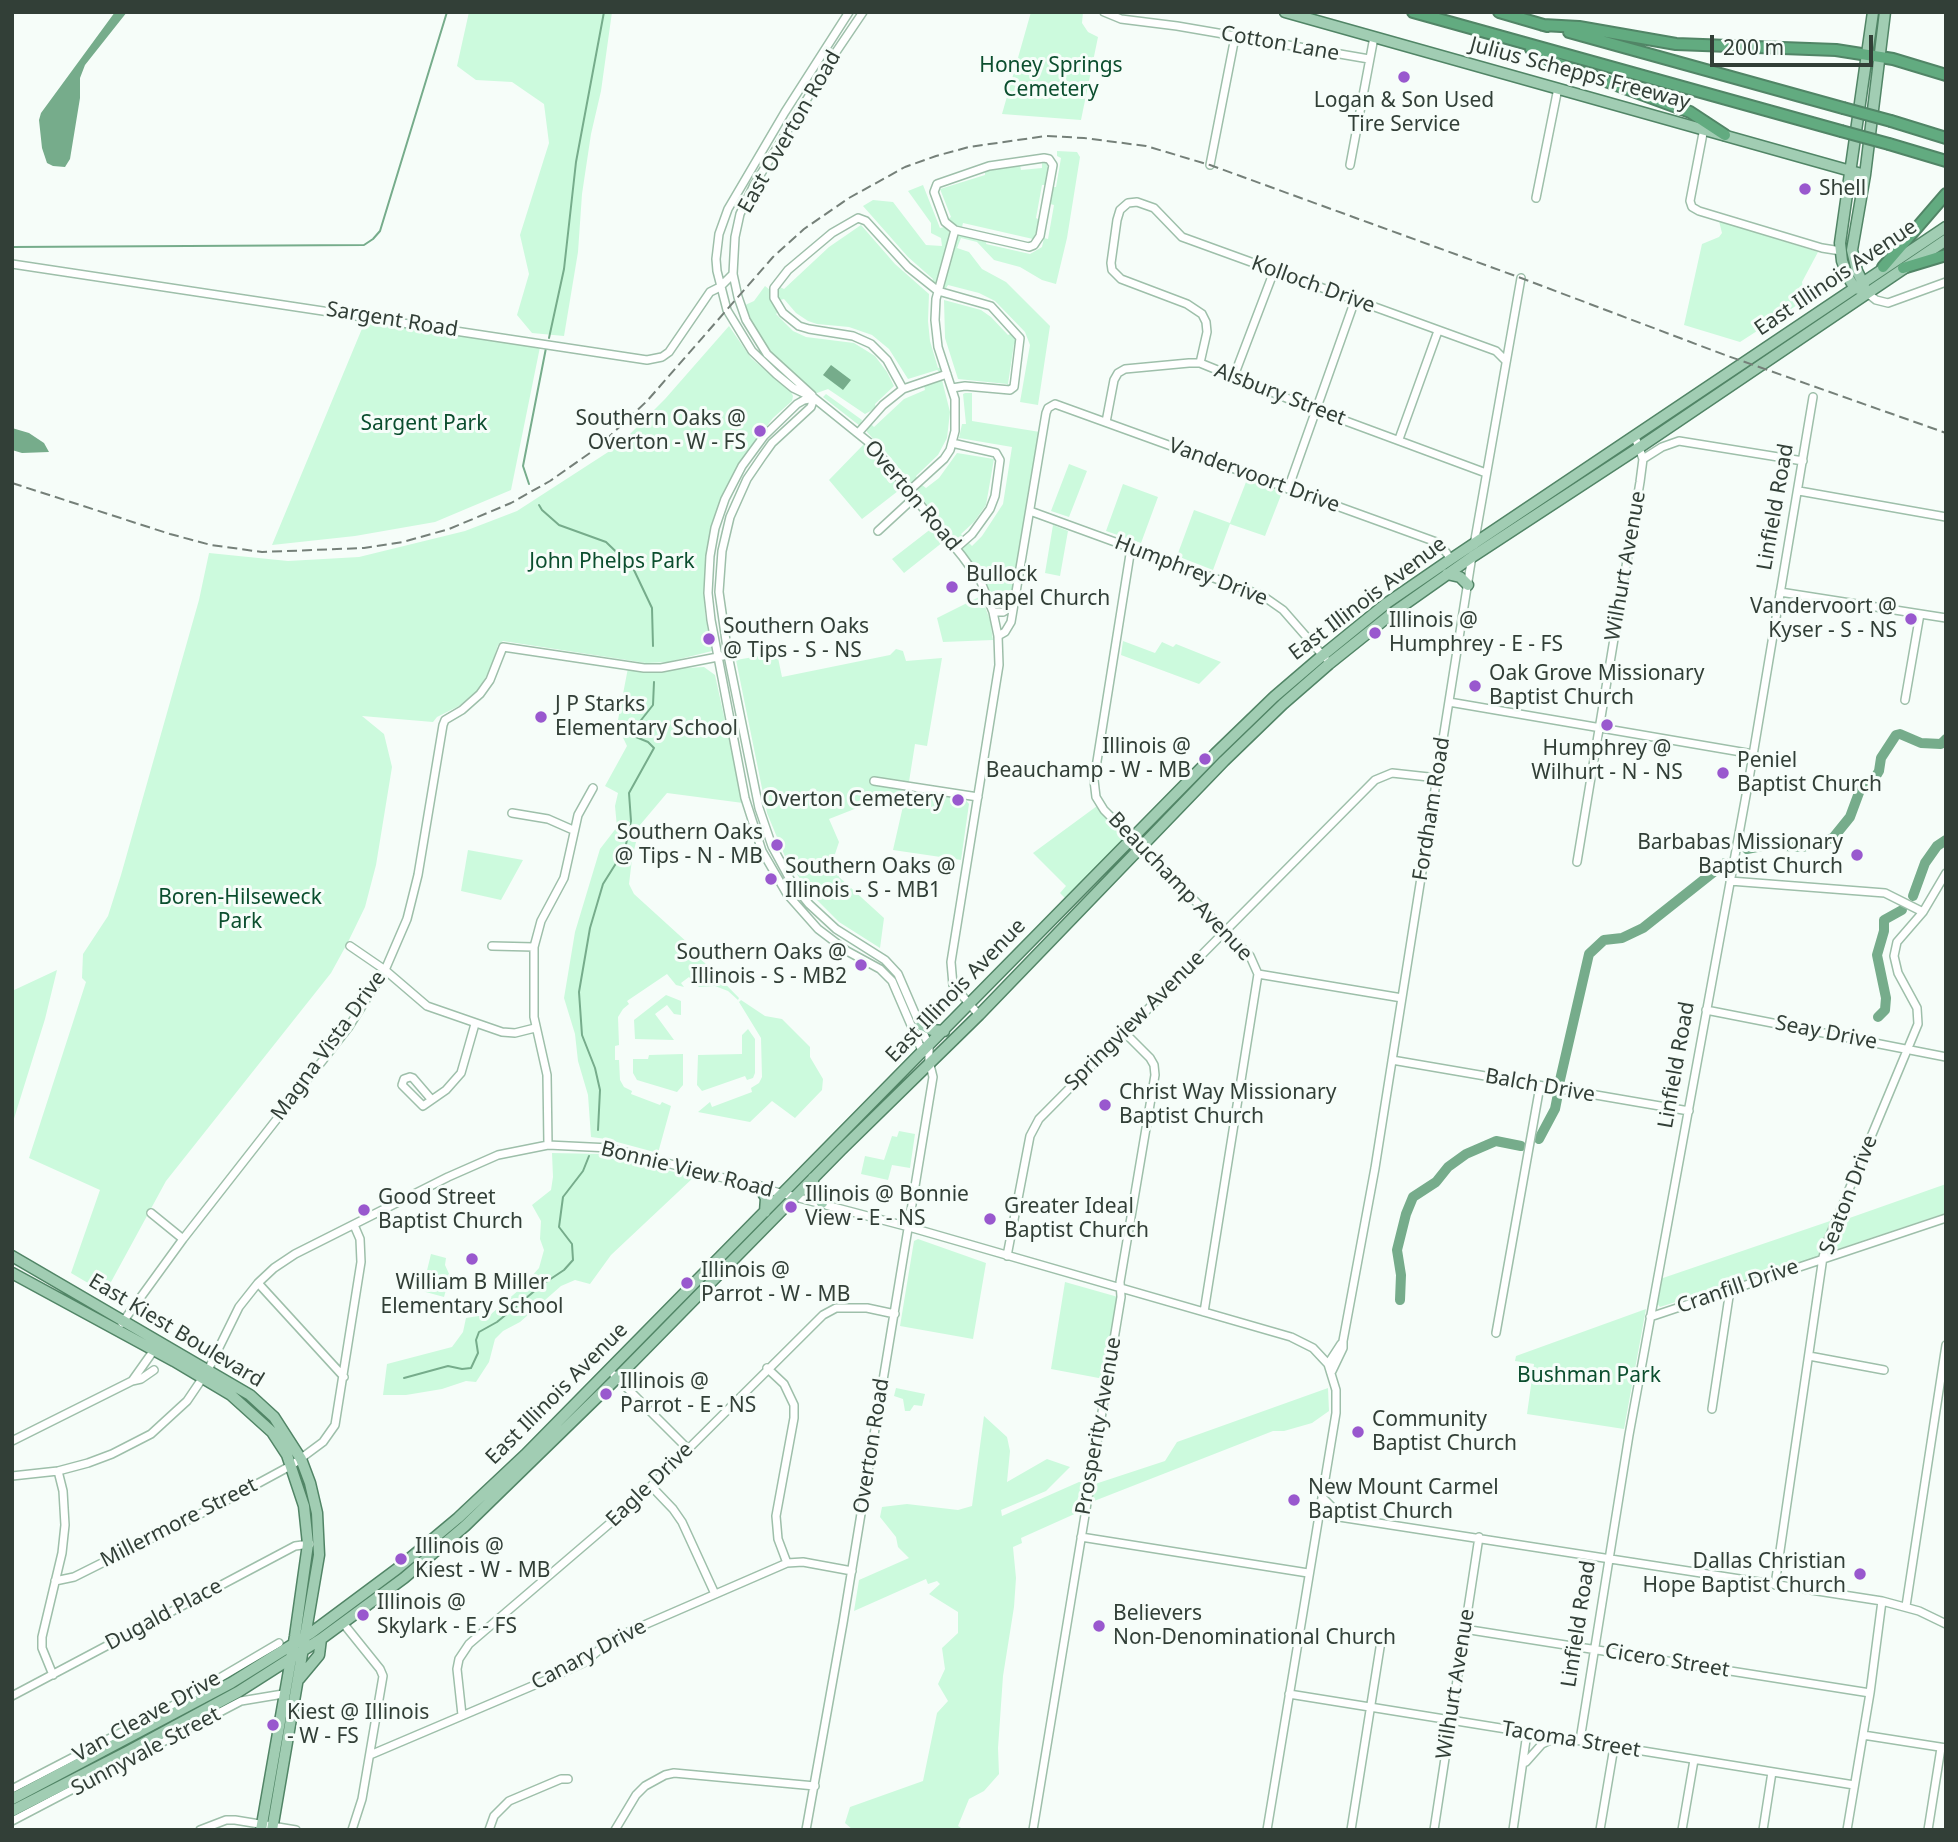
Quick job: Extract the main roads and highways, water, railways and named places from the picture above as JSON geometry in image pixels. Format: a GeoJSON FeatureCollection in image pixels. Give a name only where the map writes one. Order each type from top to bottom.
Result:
{"type":"FeatureCollection","features":[{"type":"Feature","properties":{"kind":"highway","name":"Julius Schepps Freeway"},"geometry":{"type":"LineString","coordinates":[[1413,12],[1945,161]]}},
{"type":"Feature","properties":{"kind":"highway","name":"Julius Schepps Freeway"},"geometry":{"type":"LineString","coordinates":[[1499,12],[1946,138]]}},
{"type":"Feature","properties":{"kind":"highway"},"geometry":{"type":"LineString","coordinates":[[1543,24],[1579,27],[1676,44],[1738,48],[1818,48],[1872,55],[1946,75]]}},
{"type":"Feature","properties":{"kind":"highway"},"geometry":{"type":"LineString","coordinates":[[1516,41],[1551,61],[1690,112],[1725,135]]}},
{"type":"Feature","properties":{"kind":"highway"},"geometry":{"type":"LineString","coordinates":[[1884,268],[1946,194]]}},
{"type":"Feature","properties":{"kind":"highway"},"geometry":{"type":"LineString","coordinates":[[1903,268],[1946,255]]}},
{"type":"Feature","properties":{"kind":"main road","name":"Julius Schepps Freeway"},"geometry":{"type":"LineString","coordinates":[[1285,12],[1374,37],[1440,61],[1558,88],[1865,175]]}},
{"type":"Feature","properties":{"kind":"main road"},"geometry":{"type":"LineString","coordinates":[[1859,284],[1852,250],[1865,175],[1873,12]]}},
{"type":"Feature","properties":{"kind":"main road"},"geometry":{"type":"LineString","coordinates":[[1866,292],[1845,270],[1841,251],[1872,55],[1885,12]]}},
{"type":"Feature","properties":{"kind":"main road","name":"East Illinois Avenue"},"geometry":{"type":"LineString","coordinates":[[1390,607],[1447,574],[1859,284],[1946,227]]}},
{"type":"Feature","properties":{"kind":"main road","name":"East Illinois Avenue"},"geometry":{"type":"LineString","coordinates":[[12,1811],[127,1752],[290,1660],[343,1623],[400,1573],[458,1518],[617,1378],[652,1343],[783,1193],[865,1117],[927,1053],[944,1031],[1274,697],[1451,559],[1637,442],[1946,240]]}},
{"type":"Feature","properties":{"kind":"main road"},"geometry":{"type":"LineString","coordinates":[[1447,574],[1457,575],[1468,585]]}},
{"type":"Feature","properties":{"kind":"main road","name":"East Illinois Avenue"},"geometry":{"type":"LineString","coordinates":[[927,1053],[979,1015],[1326,659]]}},
{"type":"Feature","properties":{"kind":"main road"},"geometry":{"type":"LineString","coordinates":[[921,1025],[944,1031]]}},
{"type":"Feature","properties":{"kind":"main road","name":"East Illinois Avenue"},"geometry":{"type":"LineString","coordinates":[[528,1458],[643,1335],[796,1196],[865,1117]]}},
{"type":"Feature","properties":{"kind":"main road"},"geometry":{"type":"LineString","coordinates":[[813,1178],[814,1194],[822,1203]]}},
{"type":"Feature","properties":{"kind":"main road"},"geometry":{"type":"LineString","coordinates":[[759,1187],[766,1198],[765,1212]]}},
{"type":"Feature","properties":{"kind":"main road","name":"East Kiest Boulevard"},"geometry":{"type":"LineString","coordinates":[[12,1256],[120,1325],[206,1374],[263,1423],[279,1441],[296,1462],[314,1498],[319,1544],[310,1608],[298,1679],[282,1737],[267,1827]]}},
{"type":"Feature","properties":{"kind":"main road","name":"East Kiest Boulevard"},"geometry":{"type":"LineString","coordinates":[[12,1273],[120,1325],[154,1350],[206,1374]]}},
{"type":"Feature","properties":{"kind":"main road"},"geometry":{"type":"LineString","coordinates":[[643,1335],[652,1343]]}},
{"type":"Feature","properties":{"kind":"main road","name":"East Kiest Boulevard"},"geometry":{"type":"LineString","coordinates":[[282,1737],[284,1689],[308,1544],[296,1462]]}},
{"type":"Feature","properties":{"kind":"main road","name":"East Illinois Avenue"},"geometry":{"type":"LineString","coordinates":[[12,1799],[231,1683],[400,1573]]}},
{"type":"Feature","properties":{"kind":"main road"},"geometry":{"type":"LineString","coordinates":[[310,1608],[321,1618],[330,1619]]}},
{"type":"Feature","properties":{"kind":"main road"},"geometry":{"type":"LineString","coordinates":[[298,1679],[316,1660],[321,1639]]}},
{"type":"Feature","properties":{"kind":"main road"},"geometry":{"type":"LineString","coordinates":[[262,1676],[274,1676],[284,1689]]}},
{"type":"Feature","properties":{"kind":"main road"},"geometry":{"type":"LineString","coordinates":[[122,1741],[127,1752]]}},
{"type":"Feature","properties":{"kind":"waterway"},"geometry":{"type":"LineString","coordinates":[[12,247],[364,245],[380,231],[447,12]]}},
{"type":"Feature","properties":{"kind":"waterway"},"geometry":{"type":"LineString","coordinates":[[549,338],[564,269],[576,162],[604,12]]}},
{"type":"Feature","properties":{"kind":"waterway"},"geometry":{"type":"LineString","coordinates":[[529,484],[523,466],[546,348]]}},
{"type":"Feature","properties":{"kind":"waterway"},"geometry":{"type":"LineString","coordinates":[[539,505],[559,525],[606,542],[633,568],[652,608],[653,646]]}},
{"type":"Feature","properties":{"kind":"waterway"},"geometry":{"type":"LineString","coordinates":[[598,1130],[600,1090],[582,1035],[579,992],[590,928],[603,884],[625,849],[631,821],[629,793],[654,748],[636,737],[638,724],[653,705],[654,682]]}},
{"type":"Feature","properties":{"kind":"waterway"},"geometry":{"type":"LineString","coordinates":[[1747,849],[1767,845],[1803,847],[1833,838],[1850,817],[1860,790],[1873,781],[1879,771],[1881,758],[1896,735],[1900,734],[1921,743],[1941,744],[1946,739]]}},
{"type":"Feature","properties":{"kind":"waterway"},"geometry":{"type":"LineString","coordinates":[[1913,896],[1925,863],[1937,846],[1946,840]]}},
{"type":"Feature","properties":{"kind":"waterway"},"geometry":{"type":"LineString","coordinates":[[1560,1080],[1589,954],[1604,940],[1622,938],[1643,928],[1725,863]]}},
{"type":"Feature","properties":{"kind":"waterway"},"geometry":{"type":"LineString","coordinates":[[1878,1017],[1885,1010],[1886,998],[1877,955],[1884,931],[1884,920],[1902,910]]}},
{"type":"Feature","properties":{"kind":"waterway"},"geometry":{"type":"LineString","coordinates":[[1539,1139],[1555,1109],[1558,1094]]}},
{"type":"Feature","properties":{"kind":"waterway"},"geometry":{"type":"LineString","coordinates":[[1400,1300],[1401,1275],[1397,1250],[1413,1197],[1436,1182],[1448,1167],[1466,1154],[1496,1141],[1521,1146]]}},
{"type":"Feature","properties":{"kind":"waterway"},"geometry":{"type":"LineString","coordinates":[[404,1378],[448,1366],[471,1368],[478,1353],[476,1340],[479,1332],[497,1322],[573,1260],[572,1244],[559,1227],[563,1197],[583,1171],[589,1156]]}},
{"type":"Feature","properties":{"kind":"railway"},"geometry":{"type":"LineString","coordinates":[[12,483],[170,534],[211,545],[262,552],[364,548],[403,542],[449,529],[511,503],[550,481],[597,448],[647,401],[773,257],[804,229],[849,198],[905,167],[936,156],[969,147],[1046,136],[1146,146],[1210,165],[1725,355],[1946,433]]}},
{"type":"Feature","properties":{"kind":"place","name":"Logan & Son Used Tire Service"},"geometry":{"type":"Point","coordinates":[1404,77]}},
{"type":"Feature","properties":{"kind":"place","name":"Shell"},"geometry":{"type":"Point","coordinates":[1805,189]}},
{"type":"Feature","properties":{"kind":"place","name":"Southern Oaks @ Overton - W - FS"},"geometry":{"type":"Point","coordinates":[760,431]}},
{"type":"Feature","properties":{"kind":"place","name":"Bullock Chapel Church"},"geometry":{"type":"Point","coordinates":[952,587]}},
{"type":"Feature","properties":{"kind":"place","name":"Vandervoort @ Kyser - S - NS"},"geometry":{"type":"Point","coordinates":[1911,619]}},
{"type":"Feature","properties":{"kind":"place","name":"Illinois @ Humphrey - E - FS"},"geometry":{"type":"Point","coordinates":[1375,633]}},
{"type":"Feature","properties":{"kind":"place","name":"Southern Oaks @ Tips - S - NS"},"geometry":{"type":"Point","coordinates":[709,639]}},
{"type":"Feature","properties":{"kind":"place","name":"Oak Grove Missionary Baptist Church"},"geometry":{"type":"Point","coordinates":[1475,686]}},
{"type":"Feature","properties":{"kind":"place","name":"J P Starks Elementary School"},"geometry":{"type":"Point","coordinates":[541,717]}},
{"type":"Feature","properties":{"kind":"place","name":"Humphrey @ Wilhurt - N - NS"},"geometry":{"type":"Point","coordinates":[1607,725]}},
{"type":"Feature","properties":{"kind":"place","name":"Illinois @ Beauchamp - W - MB"},"geometry":{"type":"Point","coordinates":[1205,759]}},
{"type":"Feature","properties":{"kind":"place","name":"Peniel Baptist Church"},"geometry":{"type":"Point","coordinates":[1723,773]}},
{"type":"Feature","properties":{"kind":"place","name":"Overton Cemetery"},"geometry":{"type":"Point","coordinates":[958,800]}},
{"type":"Feature","properties":{"kind":"place","name":"Southern Oaks @ Tips - N - MB"},"geometry":{"type":"Point","coordinates":[777,845]}},
{"type":"Feature","properties":{"kind":"place","name":"Barbabas Missionary Baptist Church"},"geometry":{"type":"Point","coordinates":[1857,855]}},
{"type":"Feature","properties":{"kind":"place","name":"Southern Oaks @ Illinois - S - MB1"},"geometry":{"type":"Point","coordinates":[771,879]}},
{"type":"Feature","properties":{"kind":"place","name":"Southern Oaks @ Illinois - S - MB2"},"geometry":{"type":"Point","coordinates":[861,965]}},
{"type":"Feature","properties":{"kind":"place","name":"Christ Way Missionary Baptist Church"},"geometry":{"type":"Point","coordinates":[1105,1105]}},
{"type":"Feature","properties":{"kind":"place","name":"Illinois @ Bonnie View - E - NS"},"geometry":{"type":"Point","coordinates":[791,1207]}},
{"type":"Feature","properties":{"kind":"place","name":"Good Street Baptist Church"},"geometry":{"type":"Point","coordinates":[364,1210]}},
{"type":"Feature","properties":{"kind":"place","name":"Greater Ideal Baptist Church"},"geometry":{"type":"Point","coordinates":[990,1219]}},
{"type":"Feature","properties":{"kind":"place","name":"William B Miller Elementary School"},"geometry":{"type":"Point","coordinates":[472,1259]}},
{"type":"Feature","properties":{"kind":"place","name":"Illinois @ Parrot - W - MB"},"geometry":{"type":"Point","coordinates":[687,1283]}},
{"type":"Feature","properties":{"kind":"place","name":"Illinois @ Parrot - E - NS"},"geometry":{"type":"Point","coordinates":[606,1394]}},
{"type":"Feature","properties":{"kind":"place","name":"Community Baptist Church"},"geometry":{"type":"Point","coordinates":[1358,1432]}},
{"type":"Feature","properties":{"kind":"place","name":"New Mount Carmel Baptist Church"},"geometry":{"type":"Point","coordinates":[1294,1500]}},
{"type":"Feature","properties":{"kind":"place","name":"Illinois @ Kiest - W - MB"},"geometry":{"type":"Point","coordinates":[401,1559]}},
{"type":"Feature","properties":{"kind":"place","name":"Dallas Christian Hope Baptist Church"},"geometry":{"type":"Point","coordinates":[1860,1574]}},
{"type":"Feature","properties":{"kind":"place","name":"Illinois @ Skylark - E - FS"},"geometry":{"type":"Point","coordinates":[363,1615]}},
{"type":"Feature","properties":{"kind":"place","name":"Believers Non-Denominational Church"},"geometry":{"type":"Point","coordinates":[1099,1626]}},
{"type":"Feature","properties":{"kind":"place","name":"Kiest @ Illinois - W - FS"},"geometry":{"type":"Point","coordinates":[273,1725]}},
{"type":"Feature","properties":{"kind":"park label","name":"Honey Springs Cemetery"},"geometry":{"type":"Point","coordinates":[1051,78]}},
{"type":"Feature","properties":{"kind":"park label","name":"Sargent Park"},"geometry":{"type":"Point","coordinates":[424,424]}},
{"type":"Feature","properties":{"kind":"park label","name":"John Phelps Park"},"geometry":{"type":"Point","coordinates":[612,562]}},
{"type":"Feature","properties":{"kind":"park label","name":"Boren-Hilseweck Park"},"geometry":{"type":"Point","coordinates":[240,910]}},
{"type":"Feature","properties":{"kind":"park label","name":"Bushman Park"},"geometry":{"type":"Point","coordinates":[1589,1376]}}]}
